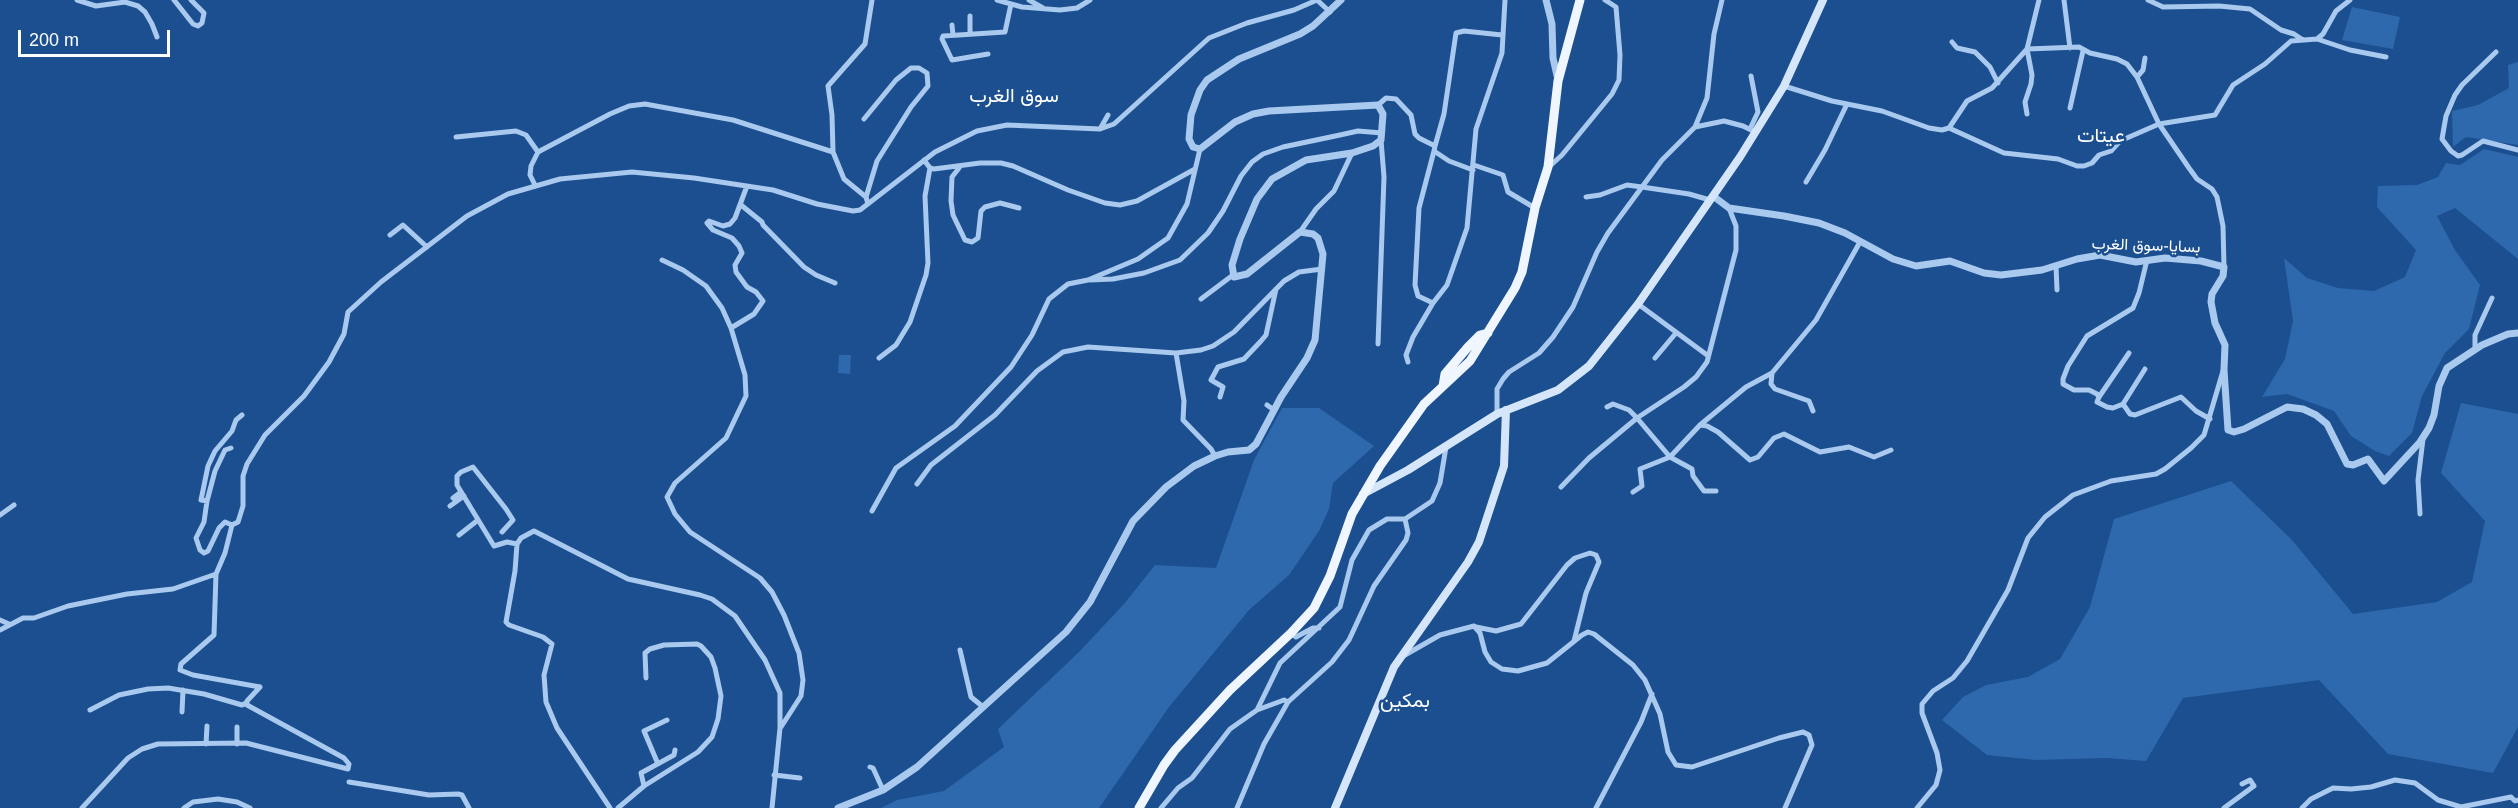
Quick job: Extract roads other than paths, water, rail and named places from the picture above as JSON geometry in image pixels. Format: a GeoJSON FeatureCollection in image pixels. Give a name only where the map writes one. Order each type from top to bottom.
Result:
{"type":"FeatureCollection","features":[{"type":"Feature","properties":{"kind":"main road"},"geometry":{"type":"LineString","coordinates":[[1139,808],[1175,750],[1230,690],[1291,633],[1314,608],[1323,593],[1346,529],[1363,495],[1404,430],[1424,404],[1443,386],[1445,374],[1465,360],[1488,333],[1519,279],[1535,208],[1548,167],[1558,81],[1580,0]]}},
{"type":"Feature","properties":{"kind":"main road"},"geometry":{"type":"LineString","coordinates":[[1363,495],[1408,470],[1497,414],[1543,397],[1575,379],[1589,366],[1638,304],[1784,86],[1822,0]]}},
{"type":"Feature","properties":{"kind":"main road"},"geometry":{"type":"LineString","coordinates":[[1335,808],[1385,683],[1401,656],[1468,562],[1479,542],[1503,473],[1506,410]]}},
{"type":"Feature","properties":{"kind":"street"},"geometry":{"type":"LineString","coordinates":[[77,0],[96,6],[125,2],[138,6],[145,12],[157,37]]}},
{"type":"Feature","properties":{"kind":"street"},"geometry":{"type":"LineString","coordinates":[[174,0],[193,24],[198,26],[202,23],[204,13],[191,0]]}},
{"type":"Feature","properties":{"kind":"street"},"geometry":{"type":"LineString","coordinates":[[866,197],[844,179],[833,152],[828,86],[865,44],[872,0]]}},
{"type":"Feature","properties":{"kind":"street"},"geometry":{"type":"LineString","coordinates":[[997,0],[1047,9],[1077,8],[1090,0]]}},
{"type":"Feature","properties":{"kind":"street"},"geometry":{"type":"LineString","coordinates":[[1029,0],[1047,9]]}},
{"type":"Feature","properties":{"kind":"street"},"geometry":{"type":"LineString","coordinates":[[90,710],[129,693],[168,688],[242,705],[260,687],[193,675],[180,670],[181,664],[214,635],[216,573],[225,553],[232,525],[238,522],[243,506],[243,476],[247,464],[265,435],[304,396],[329,362],[344,334],[348,312],[427,247],[477,210],[508,194],[535,185],[572,177],[633,172],[773,190],[817,204],[854,211],[860,210],[924,160],[962,136],[1007,125],[1100,129],[1122,119],[1209,38],[1317,0],[1330,12]]}},
{"type":"Feature","properties":{"kind":"street"},"geometry":{"type":"LineString","coordinates":[[1200,149],[1193,147],[1189,140],[1190,129],[1194,102],[1207,80],[1239,59],[1300,34],[1330,12],[1341,0]]}},
{"type":"Feature","properties":{"kind":"street"},"geometry":{"type":"LineString","coordinates":[[1408,362],[1406,355],[1413,337],[1433,303],[1447,285],[1467,228],[1476,129],[1502,53],[1505,0]]}},
{"type":"Feature","properties":{"kind":"street"},"geometry":{"type":"LineString","coordinates":[[1546,0],[1552,24],[1558,81]]}},
{"type":"Feature","properties":{"kind":"street"},"geometry":{"type":"LineString","coordinates":[[1548,167],[1562,155],[1612,94],[1619,80],[1620,56],[1616,7],[1605,0]]}},
{"type":"Feature","properties":{"kind":"street"},"geometry":{"type":"LineString","coordinates":[[1497,414],[1497,389],[1503,379],[1509,372],[1539,353],[1553,338],[1573,307],[1597,252],[1620,215],[1662,160],[1695,127],[1707,98],[1714,34],[1722,0]]}},
{"type":"Feature","properties":{"kind":"street"},"geometry":{"type":"LineString","coordinates":[[2027,114],[2025,102],[2032,75],[2027,49],[2039,0]]}},
{"type":"Feature","properties":{"kind":"street"},"geometry":{"type":"LineString","coordinates":[[2064,0],[2070,48]]}},
{"type":"Feature","properties":{"kind":"street"},"geometry":{"type":"LineString","coordinates":[[2148,0],[2163,7],[2219,6],[2250,9],[2276,27],[2299,36],[2303,40]]}},
{"type":"Feature","properties":{"kind":"street"},"geometry":{"type":"LineString","coordinates":[[2317,39],[2323,34],[2336,11],[2350,0]]}},
{"type":"Feature","properties":{"kind":"street"},"geometry":{"type":"LineString","coordinates":[[988,54],[952,60],[942,39],[944,36],[952,35],[1005,32],[1011,4]]}},
{"type":"Feature","properties":{"kind":"street"},"geometry":{"type":"LineString","coordinates":[[970,16],[970,34]]}},
{"type":"Feature","properties":{"kind":"street"},"geometry":{"type":"LineString","coordinates":[[952,25],[952,35]]}},
{"type":"Feature","properties":{"kind":"street"},"geometry":{"type":"LineString","coordinates":[[1433,303],[1418,296],[1415,278],[1419,208],[1444,114],[1456,33],[1464,31],[1502,35]]}},
{"type":"Feature","properties":{"kind":"street"},"geometry":{"type":"LineString","coordinates":[[1784,86],[1847,104],[1882,111],[1929,128],[1938,130],[1949,128],[2004,153],[2058,159],[2080,167],[2092,163],[2099,154],[2111,151],[2120,141],[2160,124],[2215,115],[2233,85],[2265,64],[2288,44],[2317,39],[2350,50],[2386,57]]}},
{"type":"Feature","properties":{"kind":"street"},"geometry":{"type":"LineString","coordinates":[[1952,42],[1957,48],[1975,52],[1990,67],[1998,83]]}},
{"type":"Feature","properties":{"kind":"street"},"geometry":{"type":"LineString","coordinates":[[1949,128],[1966,101],[1998,83],[2027,49],[2079,47],[2083,51],[2122,61],[2132,68],[2160,124],[2194,175],[2212,189],[2217,197],[2223,226],[2224,267],[2223,276],[2212,294],[2211,303],[2215,323],[2224,340],[2226,423],[2230,432],[2244,429],[2287,407],[2303,409],[2316,415],[2327,424],[2347,465],[2368,459],[2384,481],[2424,437]]}},
{"type":"Feature","properties":{"kind":"street"},"geometry":{"type":"LineString","coordinates":[[2070,108],[2083,51]]}},
{"type":"Feature","properties":{"kind":"street"},"geometry":{"type":"LineString","coordinates":[[2496,52],[2462,84],[2455,95],[2446,116],[2442,139],[2458,156],[2483,141],[2518,150]]}},
{"type":"Feature","properties":{"kind":"street"},"geometry":{"type":"LineString","coordinates":[[2137,77],[2144,70],[2145,58]]}},
{"type":"Feature","properties":{"kind":"street"},"geometry":{"type":"LineString","coordinates":[[864,120],[896,80],[910,68],[920,68],[927,73],[928,86],[911,107],[877,161],[866,197],[868,204]]}},
{"type":"Feature","properties":{"kind":"street"},"geometry":{"type":"LineString","coordinates":[[1695,127],[1724,121],[1753,131],[1758,112],[1750,76]]}},
{"type":"Feature","properties":{"kind":"street"},"geometry":{"type":"LineString","coordinates":[[1088,280],[1138,259],[1168,238],[1187,204],[1200,149],[1235,123],[1253,114],[1306,108],[1378,105],[1386,98],[1396,99],[1411,115],[1415,134],[1424,142],[1449,161],[1503,175],[1508,192],[1535,208]]}},
{"type":"Feature","properties":{"kind":"street"},"geometry":{"type":"LineString","coordinates":[[535,185],[530,175],[531,166],[538,152],[610,114],[629,106],[645,104],[733,120],[833,152]]}},
{"type":"Feature","properties":{"kind":"street"},"geometry":{"type":"LineString","coordinates":[[1806,182],[1825,150],[1847,104]]}},
{"type":"Feature","properties":{"kind":"street"},"geometry":{"type":"LineString","coordinates":[[1378,105],[1383,114],[1381,136],[1384,177],[1378,344]]}},
{"type":"Feature","properties":{"kind":"street"},"geometry":{"type":"LineString","coordinates":[[1100,129],[1108,115]]}},
{"type":"Feature","properties":{"kind":"street"},"geometry":{"type":"LineString","coordinates":[[456,137],[516,131],[526,135],[538,152]]}},
{"type":"Feature","properties":{"kind":"street"},"geometry":{"type":"LineString","coordinates":[[872,511],[896,468],[955,426],[1011,367],[1032,335],[1042,308],[1049,298],[1068,284],[1127,276],[1180,260],[1208,233],[1241,176],[1252,162],[1263,154],[1283,147],[1358,131],[1381,136]]}},
{"type":"Feature","properties":{"kind":"street"},"geometry":{"type":"LineString","coordinates":[[1233,275],[1232,265],[1240,239],[1266,184],[1280,172],[1306,160],[1364,150],[1381,136]]}},
{"type":"Feature","properties":{"kind":"street"},"geometry":{"type":"LineString","coordinates":[[1233,275],[1241,277],[1247,274],[1300,232],[1316,209],[1334,191],[1352,153]]}},
{"type":"Feature","properties":{"kind":"street"},"geometry":{"type":"LineString","coordinates":[[879,358],[896,345],[910,322],[926,275],[928,263],[925,196],[930,168],[924,160]]}},
{"type":"Feature","properties":{"kind":"street"},"geometry":{"type":"LineString","coordinates":[[930,168],[980,163],[1007,165],[1068,190],[1106,203],[1120,205],[1137,201],[1195,170]]}},
{"type":"Feature","properties":{"kind":"street"},"geometry":{"type":"LineString","coordinates":[[960,166],[952,177],[951,201],[953,215],[965,240],[972,242],[978,238],[981,211],[985,207],[1000,203],[1019,208]]}},
{"type":"Feature","properties":{"kind":"street"},"geometry":{"type":"LineString","coordinates":[[1561,487],[1589,458],[1637,418],[1696,377],[1707,362],[1736,250],[1736,226],[1728,208],[1711,198],[1626,185],[1600,195],[1586,197]]}},
{"type":"Feature","properties":{"kind":"street"},"geometry":{"type":"LineString","coordinates":[[731,328],[754,314],[762,301],[756,292],[747,287],[736,272],[735,265],[742,253],[739,246],[732,238],[719,233],[707,223],[709,221],[723,226],[730,224],[741,205],[747,186]]}},
{"type":"Feature","properties":{"kind":"street"},"geometry":{"type":"LineString","coordinates":[[741,205],[762,222],[762,225],[804,267],[835,283]]}},
{"type":"Feature","properties":{"kind":"street","name":"بسايا-سوق الغرب"},"geometry":{"type":"LineString","coordinates":[[1728,208],[1804,219],[1834,229],[1893,259],[1916,266],[1950,261],[1984,273],[2001,275],[2034,272],[2100,255],[2136,262],[2165,258],[2201,261],[2224,267]]}},
{"type":"Feature","properties":{"kind":"street"},"geometry":{"type":"LineString","coordinates":[[390,235],[403,225],[427,247]]}},
{"type":"Feature","properties":{"kind":"street"},"geometry":{"type":"LineString","coordinates":[[838,808],[883,790],[916,767],[1077,620],[1090,602],[1133,521],[1181,475],[1215,456],[1228,452],[1244,452],[1253,448],[1315,340],[1323,254],[1318,238],[1313,234],[1300,232]]}},
{"type":"Feature","properties":{"kind":"street"},"geometry":{"type":"LineString","coordinates":[[1632,492],[1642,486],[1640,469],[1670,457],[1700,425],[1746,387],[1772,373],[1816,320],[1860,242]]}},
{"type":"Feature","properties":{"kind":"street"},"geometry":{"type":"LineString","coordinates":[[662,260],[683,270],[706,286],[722,308],[731,328],[746,375],[746,396],[726,438],[675,483],[667,497],[675,514],[690,532],[760,578],[772,592],[784,615],[799,653],[803,680],[801,696],[780,729]]}},
{"type":"Feature","properties":{"kind":"street"},"geometry":{"type":"LineString","coordinates":[[2099,397],[2089,390],[2068,388],[2063,384],[2063,379],[2068,366],[2087,336],[2133,308],[2147,260]]}},
{"type":"Feature","properties":{"kind":"street"},"geometry":{"type":"LineString","coordinates":[[2056,266],[2057,290]]}},
{"type":"Feature","properties":{"kind":"street"},"geometry":{"type":"LineString","coordinates":[[916,484],[931,465],[995,415],[1037,371],[1063,352],[1088,347],[1176,353],[1201,350],[1212,346],[1241,325],[1276,287],[1299,272],[1322,269]]}},
{"type":"Feature","properties":{"kind":"street"},"geometry":{"type":"LineString","coordinates":[[1201,299],[1233,275]]}},
{"type":"Feature","properties":{"kind":"street"},"geometry":{"type":"LineString","coordinates":[[1220,397],[1223,387],[1211,380],[1218,367],[1244,359],[1266,335],[1276,287]]}},
{"type":"Feature","properties":{"kind":"street"},"geometry":{"type":"LineString","coordinates":[[2475,349],[2475,335],[2492,298]]}},
{"type":"Feature","properties":{"kind":"street"},"geometry":{"type":"LineString","coordinates":[[1638,304],[1707,356]]}},
{"type":"Feature","properties":{"kind":"street"},"geometry":{"type":"LineString","coordinates":[[1655,358],[1676,333]]}},
{"type":"Feature","properties":{"kind":"street"},"geometry":{"type":"LineString","coordinates":[[2420,514],[2418,480],[2424,437],[2434,415],[2444,373],[2452,364],[2475,349],[2501,336],[2518,333]]}},
{"type":"Feature","properties":{"kind":"street"},"geometry":{"type":"LineString","coordinates":[[1176,353],[1184,401],[1183,420],[1215,456]]}},
{"type":"Feature","properties":{"kind":"street"},"geometry":{"type":"LineString","coordinates":[[2129,353],[2097,402],[2113,408],[2123,404],[2145,369]]}},
{"type":"Feature","properties":{"kind":"street"},"geometry":{"type":"LineString","coordinates":[[1917,808],[1936,785],[1940,770],[1937,753],[1922,713],[1922,704],[1933,692],[1953,678],[1967,661],[2008,590],[2028,538],[2035,528],[2057,506],[2073,495],[2111,481],[2147,476],[2165,469],[2204,435],[2224,370]]}},
{"type":"Feature","properties":{"kind":"street"},"geometry":{"type":"LineString","coordinates":[[1772,373],[1772,384],[1775,388],[1809,401],[1813,411]]}},
{"type":"Feature","properties":{"kind":"street"},"geometry":{"type":"LineString","coordinates":[[2123,404],[2130,414],[2135,415],[2181,397],[2196,411],[2210,419]]}},
{"type":"Feature","properties":{"kind":"street"},"geometry":{"type":"LineString","coordinates":[[1607,407],[1613,404],[1629,410],[1670,457],[1692,469],[1693,476],[1706,492],[1716,491]]}},
{"type":"Feature","properties":{"kind":"street"},"geometry":{"type":"LineString","coordinates":[[1267,405],[1274,410]]}},
{"type":"Feature","properties":{"kind":"street"},"geometry":{"type":"LineString","coordinates":[[207,501],[201,500],[208,466],[215,452],[232,431],[236,420],[242,415]]}},
{"type":"Feature","properties":{"kind":"street"},"geometry":{"type":"LineString","coordinates":[[1700,425],[1718,432],[1750,460],[1758,457],[1774,438],[1784,434],[1820,452],[1849,447],[1874,457],[1891,450]]}},
{"type":"Feature","properties":{"kind":"street"},"geometry":{"type":"LineString","coordinates":[[1257,710],[1280,663],[1333,616],[1342,603],[1352,560],[1364,537],[1378,524],[1388,519],[1405,519],[1432,501],[1437,494],[1447,444]]}},
{"type":"Feature","properties":{"kind":"street"},"geometry":{"type":"LineString","coordinates":[[231,448],[225,450],[215,471],[204,522],[196,538],[200,550],[204,553],[208,551],[219,528],[225,522],[232,525]]}},
{"type":"Feature","properties":{"kind":"street"},"geometry":{"type":"LineString","coordinates":[[502,532],[513,520],[473,467],[457,476],[457,485],[494,546],[507,542],[517,544]]}},
{"type":"Feature","properties":{"kind":"street"},"geometry":{"type":"LineString","coordinates":[[453,498],[462,494]]}},
{"type":"Feature","properties":{"kind":"street"},"geometry":{"type":"LineString","coordinates":[[450,506],[462,494]]}},
{"type":"Feature","properties":{"kind":"street"},"geometry":{"type":"LineString","coordinates":[[0,515],[14,505]]}},
{"type":"Feature","properties":{"kind":"street"},"geometry":{"type":"LineString","coordinates":[[1238,808],[1264,744],[1288,702],[1346,646],[1374,586],[1406,540],[1408,533],[1405,519]]}},
{"type":"Feature","properties":{"kind":"street"},"geometry":{"type":"LineString","coordinates":[[459,535],[478,520]]}},
{"type":"Feature","properties":{"kind":"street"},"geometry":{"type":"LineString","coordinates":[[610,808],[557,728],[546,702],[544,675],[552,644],[543,637],[508,626],[506,622],[517,544],[525,534],[534,531],[540,532],[628,579],[691,591],[729,609],[765,660],[781,696],[780,729],[771,808]]}},
{"type":"Feature","properties":{"kind":"street"},"geometry":{"type":"LineString","coordinates":[[1401,656],[1440,635],[1474,626],[1497,631],[1521,624],[1567,565],[1575,558],[1590,553],[1596,555],[1599,562],[1586,593],[1574,643]]}},
{"type":"Feature","properties":{"kind":"street"},"geometry":{"type":"LineString","coordinates":[[0,630],[23,618],[34,618],[88,601],[173,589],[216,573]]}},
{"type":"Feature","properties":{"kind":"street"},"geometry":{"type":"LineString","coordinates":[[0,620],[9,624]]}},
{"type":"Feature","properties":{"kind":"street"},"geometry":{"type":"LineString","coordinates":[[1474,626],[1480,633],[1491,662],[1507,671],[1528,669],[1547,663],[1582,635],[1588,633],[1602,638],[1633,664],[1645,680],[1660,714],[1672,761],[1683,767],[1692,767],[1779,738],[1803,732],[1809,735],[1812,745],[1785,808]]}},
{"type":"Feature","properties":{"kind":"street"},"geometry":{"type":"LineString","coordinates":[[1291,633],[1296,637],[1313,628],[1319,628]]}},
{"type":"Feature","properties":{"kind":"street"},"geometry":{"type":"LineString","coordinates":[[618,808],[644,786],[683,763],[709,742],[716,728],[721,696],[711,657],[697,644],[664,645],[645,652],[646,678]]}},
{"type":"Feature","properties":{"kind":"street"},"geometry":{"type":"LineString","coordinates":[[960,650],[970,697],[982,706]]}},
{"type":"Feature","properties":{"kind":"street"},"geometry":{"type":"LineString","coordinates":[[182,712],[183,690]]}},
{"type":"Feature","properties":{"kind":"street"},"geometry":{"type":"LineString","coordinates":[[1596,808],[1637,732],[1652,694]]}},
{"type":"Feature","properties":{"kind":"street"},"geometry":{"type":"LineString","coordinates":[[1161,808],[1178,788],[1192,778],[1227,731],[1257,710],[1284,700],[1288,702]]}},
{"type":"Feature","properties":{"kind":"street"},"geometry":{"type":"LineString","coordinates":[[82,808],[128,758],[142,749],[158,744],[256,745],[345,770],[350,766],[344,758],[246,703]]}},
{"type":"Feature","properties":{"kind":"street"},"geometry":{"type":"LineString","coordinates":[[658,764],[648,751],[644,731],[667,720]]}},
{"type":"Feature","properties":{"kind":"street"},"geometry":{"type":"LineString","coordinates":[[206,744],[207,726]]}},
{"type":"Feature","properties":{"kind":"street"},"geometry":{"type":"LineString","coordinates":[[237,728],[237,744]]}},
{"type":"Feature","properties":{"kind":"street"},"geometry":{"type":"LineString","coordinates":[[644,786],[641,774],[674,755],[675,750]]}},
{"type":"Feature","properties":{"kind":"street"},"geometry":{"type":"LineString","coordinates":[[870,767],[873,768],[883,790]]}},
{"type":"Feature","properties":{"kind":"street"},"geometry":{"type":"LineString","coordinates":[[774,776],[800,778]]}},
{"type":"Feature","properties":{"kind":"street"},"geometry":{"type":"LineString","coordinates":[[2224,808],[2254,786],[2250,780],[2242,784]]}},
{"type":"Feature","properties":{"kind":"street"},"geometry":{"type":"LineString","coordinates":[[2302,808],[2312,799],[2332,788],[2371,787],[2395,780],[2415,783],[2438,800],[2461,807],[2511,797]]}},
{"type":"Feature","properties":{"kind":"street"},"geometry":{"type":"LineString","coordinates":[[349,782],[429,795],[458,794],[462,795],[469,808]]}},
{"type":"Feature","properties":{"kind":"street"},"geometry":{"type":"LineString","coordinates":[[2511,797],[2518,801]]}},
{"type":"Feature","properties":{"kind":"street"},"geometry":{"type":"LineString","coordinates":[[2511,797],[2516,808]]}},
{"type":"Feature","properties":{"kind":"street"},"geometry":{"type":"LineString","coordinates":[[184,808],[193,802],[218,799],[237,802],[250,808]]}},
{"type":"Feature","properties":{"kind":"district","name":"سوق الغرب"},"geometry":{"type":"Point","coordinates":[1014,96]}},
{"type":"Feature","properties":{"kind":"district","name":"عيتات"},"geometry":{"type":"Point","coordinates":[2101,136]}},
{"type":"Feature","properties":{"kind":"district","name":"بمكين"},"geometry":{"type":"Point","coordinates":[1405,701]}}]}
